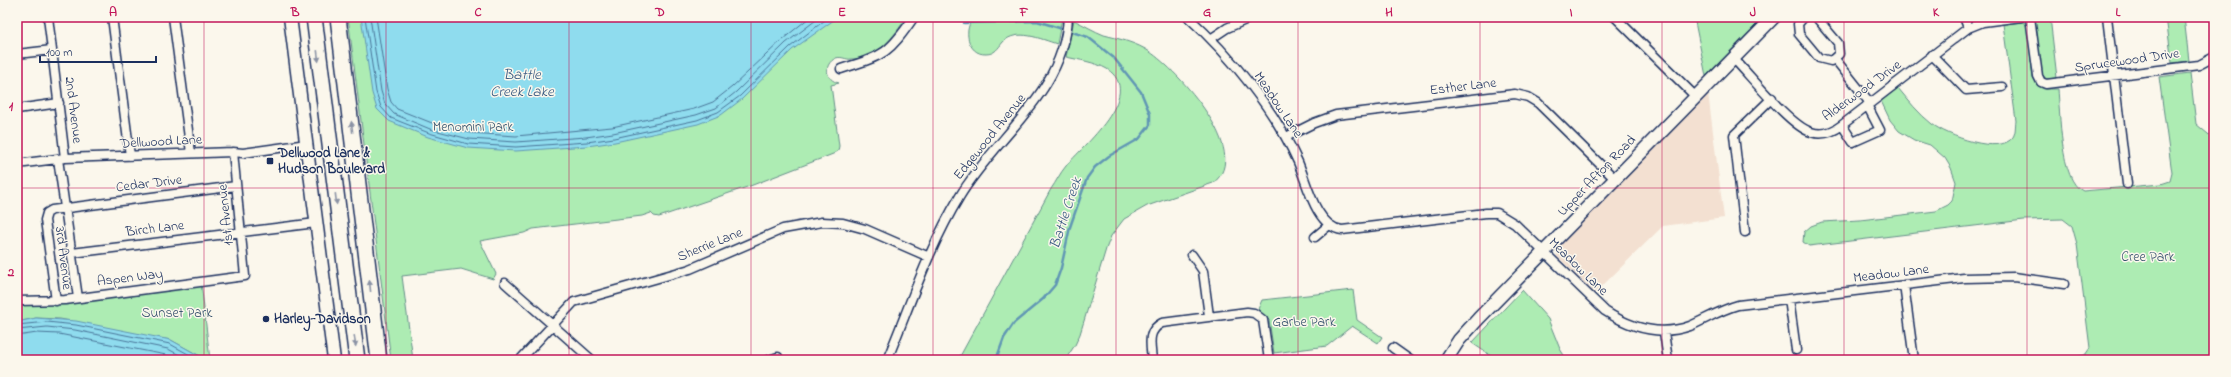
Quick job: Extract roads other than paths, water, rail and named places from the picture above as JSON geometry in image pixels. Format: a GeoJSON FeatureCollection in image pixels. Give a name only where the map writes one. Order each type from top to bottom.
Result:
{"type":"FeatureCollection","features":[{"type":"Feature","properties":{"kind":"highway"},"geometry":{"type":"LineString","coordinates":[[314,17],[357,360]]}},
{"type":"Feature","properties":{"kind":"highway"},"geometry":{"type":"LineString","coordinates":[[338,17],[379,360]]}},
{"type":"Feature","properties":{"kind":"street","name":"2nd Avenue"},"geometry":{"type":"LineString","coordinates":[[48,17],[59,103],[66,208],[78,298]]}},
{"type":"Feature","properties":{"kind":"street"},"geometry":{"type":"LineString","coordinates":[[112,17],[130,156]]}},
{"type":"Feature","properties":{"kind":"street"},"geometry":{"type":"LineString","coordinates":[[173,17],[191,153]]}},
{"type":"Feature","properties":{"kind":"street"},"geometry":{"type":"LineString","coordinates":[[290,17],[334,360]]}},
{"type":"Feature","properties":{"kind":"street"},"geometry":{"type":"LineString","coordinates":[[841,70],[875,58],[891,49],[914,17]]}},
{"type":"Feature","properties":{"kind":"street","name":"Meadow Lane"},"geometry":{"type":"LineString","coordinates":[[1188,17],[1212,38],[1226,54],[1286,137],[1318,212],[1328,226],[1342,230],[1497,213],[1515,224],[1605,311],[1618,319],[1637,327],[1664,332],[1690,326],[1717,312],[1738,305],[1985,276],[2014,277],[2064,284]]}},
{"type":"Feature","properties":{"kind":"street"},"geometry":{"type":"LineString","coordinates":[[1212,38],[1227,28],[1252,17]]}},
{"type":"Feature","properties":{"kind":"street"},"geometry":{"type":"LineString","coordinates":[[1615,17],[1696,97]]}},
{"type":"Feature","properties":{"kind":"street","name":"Upper Afton Road"},"geometry":{"type":"LineString","coordinates":[[1446,360],[1469,328],[1774,17]]}},
{"type":"Feature","properties":{"kind":"street"},"geometry":{"type":"LineString","coordinates":[[1804,17],[1798,26],[1800,36],[1819,58],[1826,61],[1835,59],[1840,51],[1838,43],[1816,17]]}},
{"type":"Feature","properties":{"kind":"street"},"geometry":{"type":"LineString","coordinates":[[1964,17],[1968,28]]}},
{"type":"Feature","properties":{"kind":"street","name":"Alderwood Drive"},"geometry":{"type":"LineString","coordinates":[[1734,58],[1795,123],[1808,131],[1827,133],[1842,125],[1968,28],[1986,21],[2021,17]]}},
{"type":"Feature","properties":{"kind":"street","name":"Sprucewood Drive"},"geometry":{"type":"LineString","coordinates":[[2030,17],[2037,72],[2042,83],[2051,84],[2200,65],[2214,57]]}},
{"type":"Feature","properties":{"kind":"street"},"geometry":{"type":"LineString","coordinates":[[2107,17],[2127,184]]}},
{"type":"Feature","properties":{"kind":"street","name":"Edgewood Avenue"},"geometry":{"type":"LineString","coordinates":[[887,360],[950,213],[976,171],[1027,112],[1046,86],[1065,41],[1068,21]]}},
{"type":"Feature","properties":{"kind":"street"},"geometry":{"type":"LineString","coordinates":[[17,54],[52,50]]}},
{"type":"Feature","properties":{"kind":"street"},"geometry":{"type":"LineString","coordinates":[[1932,55],[1967,91],[2002,87]]}},
{"type":"Feature","properties":{"kind":"street"},"geometry":{"type":"LineString","coordinates":[[1835,59],[1869,104],[1880,130],[1853,142],[1842,125]]}},
{"type":"Feature","properties":{"kind":"street","name":"Esther Lane"},"geometry":{"type":"LineString","coordinates":[[1286,137],[1314,122],[1336,115],[1515,94],[1538,103],[1615,179]]}},
{"type":"Feature","properties":{"kind":"street"},"geometry":{"type":"LineString","coordinates":[[1745,232],[1734,136],[1772,98]]}},
{"type":"Feature","properties":{"kind":"street"},"geometry":{"type":"LineString","coordinates":[[17,109],[59,103]]}},
{"type":"Feature","properties":{"kind":"street","name":"Dellwood Lane"},"geometry":{"type":"LineString","coordinates":[[17,164],[62,159],[191,153],[242,153],[307,144]]}},
{"type":"Feature","properties":{"kind":"street","name":"1st Avenue"},"geometry":{"type":"LineString","coordinates":[[233,152],[245,276]]}},
{"type":"Feature","properties":{"kind":"street","name":"Cedar Drive"},"geometry":{"type":"LineString","coordinates":[[66,208],[236,186]]}},
{"type":"Feature","properties":{"kind":"street","name":"3rd Avenue"},"geometry":{"type":"LineString","coordinates":[[56,301],[45,220],[47,213],[52,210],[66,208]]}},
{"type":"Feature","properties":{"kind":"street"},"geometry":{"type":"LineString","coordinates":[[241,232],[316,223]]}},
{"type":"Feature","properties":{"kind":"street","name":"Sherrie Lane"},"geometry":{"type":"LineString","coordinates":[[520,360],[569,306],[581,299],[690,269],[783,229],[800,225],[843,223],[865,229],[930,257]]}},
{"type":"Feature","properties":{"kind":"street"},"geometry":{"type":"LineString","coordinates":[[1315,237],[1328,226]]}},
{"type":"Feature","properties":{"kind":"street","name":"Birch Lane"},"geometry":{"type":"LineString","coordinates":[[72,253],[241,232]]}},
{"type":"Feature","properties":{"kind":"street"},"geometry":{"type":"LineString","coordinates":[[1192,255],[1203,271],[1209,316]]}},
{"type":"Feature","properties":{"kind":"street","name":"Aspen Way"},"geometry":{"type":"LineString","coordinates":[[17,301],[56,301],[245,276]]}},
{"type":"Feature","properties":{"kind":"street"},"geometry":{"type":"LineString","coordinates":[[505,283],[592,360]]}},
{"type":"Feature","properties":{"kind":"street"},"geometry":{"type":"LineString","coordinates":[[1904,286],[1914,360]]}},
{"type":"Feature","properties":{"kind":"street"},"geometry":{"type":"LineString","coordinates":[[1789,299],[1796,350]]}},
{"type":"Feature","properties":{"kind":"street"},"geometry":{"type":"LineString","coordinates":[[1152,360],[1151,335],[1157,325],[1209,316],[1247,312],[1259,316],[1265,328],[1270,360]]}},
{"type":"Feature","properties":{"kind":"street"},"geometry":{"type":"LineString","coordinates":[[1664,332],[1668,360]]}},
{"type":"Feature","properties":{"kind":"street"},"geometry":{"type":"LineString","coordinates":[[1393,348],[1410,360]]}},
{"type":"Feature","properties":{"kind":"street"},"geometry":{"type":"LineString","coordinates":[[769,360],[778,357]]}},
{"type":"Feature","properties":{"kind":"water","name":"Battle Creek Lake"},"geometry":{"type":"Polygon","coordinates":[[[361,17],[838,17],[792,50],[742,99],[721,115],[698,124],[615,142],[587,146],[516,151],[468,148],[428,137],[389,121],[377,109],[372,93],[361,17]]]}},
{"type":"Feature","properties":{"kind":"water"},"geometry":{"type":"Polygon","coordinates":[[[36,318],[76,321],[171,340],[207,360],[17,360],[17,322],[36,318]]]}},
{"type":"Feature","properties":{"kind":"waterway","name":"Battle Creek"},"geometry":{"type":"LineString","coordinates":[[964,23],[1037,21],[1088,37],[1114,58],[1141,92],[1150,114],[1150,125],[1139,139],[1109,156],[1095,167],[1087,178],[1070,227],[1061,268],[1055,285],[1043,299],[1014,323],[1004,338],[996,360]]}},
{"type":"Feature","properties":{"kind":"place","name":"Dellwood Lane & Hudson Boulevard"},"geometry":{"type":"Point","coordinates":[270,161]}},
{"type":"Feature","properties":{"kind":"place","name":"Harley-Davidson"},"geometry":{"type":"Point","coordinates":[266,319]}},
{"type":"Feature","properties":{"kind":"park label","name":"Menomini Park"},"geometry":{"type":"Point","coordinates":[473,127]}},
{"type":"Feature","properties":{"kind":"park label","name":"Cree Park"},"geometry":{"type":"Point","coordinates":[2148,257]}},
{"type":"Feature","properties":{"kind":"park label","name":"Sunset Park"},"geometry":{"type":"Point","coordinates":[177,313]}},
{"type":"Feature","properties":{"kind":"park label","name":"Garbe Park"},"geometry":{"type":"Point","coordinates":[1304,322]}}]}
